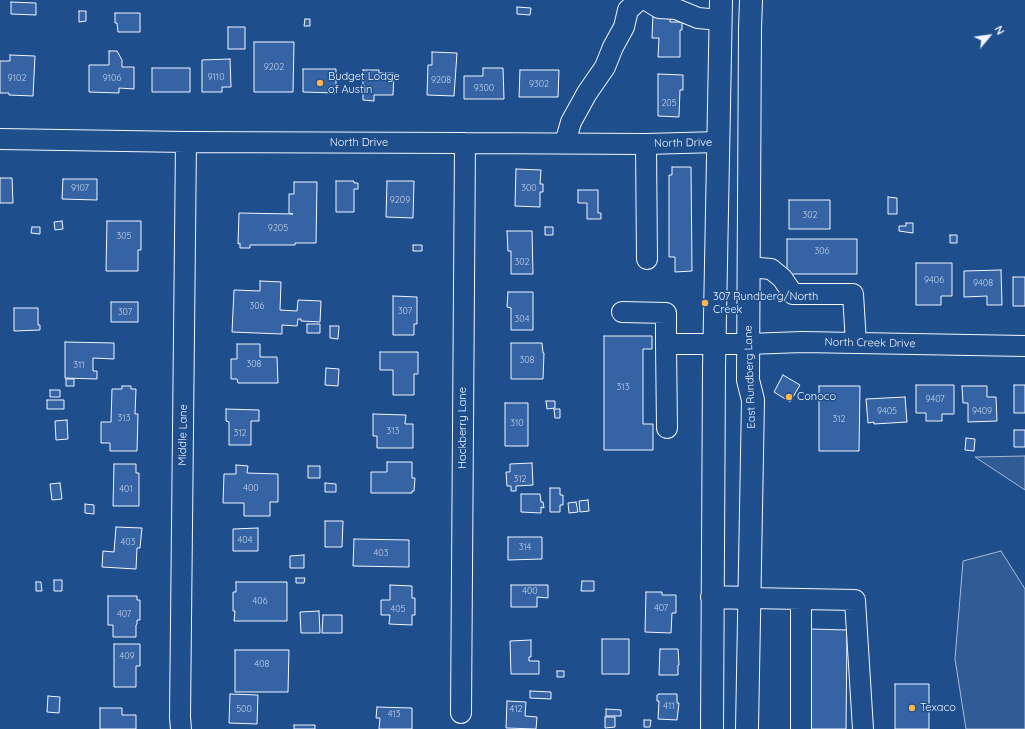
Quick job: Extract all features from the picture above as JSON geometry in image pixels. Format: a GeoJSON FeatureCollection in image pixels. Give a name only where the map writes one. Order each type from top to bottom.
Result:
{"type":"FeatureCollection","features":[{"type":"Feature","properties":{"kind":"main road","name":"East Rundberg Lane"},"geometry":{"type":"LineString","coordinates":[[747,729],[753,400],[748,380],[750,29],[752,0]]}},
{"type":"Feature","properties":{"kind":"main road"},"geometry":{"type":"LineString","coordinates":[[712,729],[715,344],[721,10]]}},
{"type":"Feature","properties":{"kind":"main road"},"geometry":{"type":"LineString","coordinates":[[712,597],[749,598]]}},
{"type":"Feature","properties":{"kind":"street"},"geometry":{"type":"LineString","coordinates":[[565,143],[571,122],[587,93],[605,67],[624,28],[628,10],[639,0]]}},
{"type":"Feature","properties":{"kind":"street"},"geometry":{"type":"LineString","coordinates":[[646,0],[659,8],[676,9],[698,18],[721,10]]}},
{"type":"Feature","properties":{"kind":"street","name":"North Drive"},"geometry":{"type":"LineString","coordinates":[[0,139],[186,142],[646,144],[718,142]]}},
{"type":"Feature","properties":{"kind":"street","name":"Middle Lane"},"geometry":{"type":"LineString","coordinates":[[181,729],[186,142]]}},
{"type":"Feature","properties":{"kind":"street","name":"Hackberry Lane"},"geometry":{"type":"LineString","coordinates":[[461,713],[464,143]]}},
{"type":"Feature","properties":{"kind":"street"},"geometry":{"type":"LineString","coordinates":[[646,144],[647,259]]}},
{"type":"Feature","properties":{"kind":"street"},"geometry":{"type":"LineString","coordinates":[[748,267],[771,269],[782,278],[793,294],[853,294],[856,343]]}},
{"type":"Feature","properties":{"kind":"street"},"geometry":{"type":"LineString","coordinates":[[622,312],[666,313],[667,428]]}},
{"type":"Feature","properties":{"kind":"street","name":"North Creek Drive"},"geometry":{"type":"LineString","coordinates":[[666,344],[748,344],[802,342],[1025,346]]}},
{"type":"Feature","properties":{"kind":"street"},"geometry":{"type":"LineString","coordinates":[[749,598],[855,600],[863,729]]}},
{"type":"Feature","properties":{"kind":"street"},"geometry":{"type":"LineString","coordinates":[[801,599],[801,729]]}},
{"type":"Feature","properties":{"kind":"shaded area"},"geometry":{"type":"Polygon","coordinates":[[[1025,456],[1025,490],[975,457],[1025,456]]]}},
{"type":"Feature","properties":{"kind":"shaded area"},"geometry":{"type":"Polygon","coordinates":[[[1001,551],[1025,589],[1025,729],[966,729],[955,659],[963,561],[1001,551]]]}},
{"type":"Feature","properties":{"kind":"building"},"geometry":{"type":"Polygon","coordinates":[[[11,2],[36,3],[36,15],[11,14],[11,2]]]}},
{"type":"Feature","properties":{"kind":"building"},"geometry":{"type":"Polygon","coordinates":[[[517,7],[531,8],[530,15],[517,14],[517,7]]]}},
{"type":"Feature","properties":{"kind":"building"},"geometry":{"type":"Polygon","coordinates":[[[79,11],[86,11],[86,21],[79,22],[79,11]]]}},
{"type":"Feature","properties":{"kind":"building"},"geometry":{"type":"Polygon","coordinates":[[[115,13],[140,13],[140,32],[118,32],[117,23],[115,23],[115,13]]]}},
{"type":"Feature","properties":{"kind":"building"},"geometry":{"type":"Polygon","coordinates":[[[653,14],[671,15],[670,22],[682,22],[682,30],[680,30],[680,57],[658,57],[659,38],[652,38],[653,14]]]}},
{"type":"Feature","properties":{"kind":"building"},"geometry":{"type":"Polygon","coordinates":[[[305,19],[310,19],[310,26],[304,26],[305,19]]]}},
{"type":"Feature","properties":{"kind":"building"},"geometry":{"type":"Polygon","coordinates":[[[228,27],[245,27],[245,49],[228,49],[228,27]]]}},
{"type":"Feature","properties":{"kind":"building"},"geometry":{"type":"Polygon","coordinates":[[[254,42],[294,42],[293,92],[254,92],[254,42]]]}},
{"type":"Feature","properties":{"kind":"building"},"geometry":{"type":"Polygon","coordinates":[[[109,51],[117,51],[122,60],[122,67],[134,67],[134,89],[119,88],[119,93],[89,92],[89,65],[109,65],[109,51]]]}},
{"type":"Feature","properties":{"kind":"building"},"geometry":{"type":"Polygon","coordinates":[[[432,52],[457,53],[454,96],[427,95],[428,65],[432,65],[432,52]]]}},
{"type":"Feature","properties":{"kind":"building"},"geometry":{"type":"Polygon","coordinates":[[[10,55],[35,56],[33,96],[0,93],[0,61],[10,61],[10,55]]]}},
{"type":"Feature","properties":{"kind":"building"},"geometry":{"type":"Polygon","coordinates":[[[230,59],[231,87],[222,87],[222,92],[202,92],[202,60],[230,59]]]}},
{"type":"Feature","properties":{"kind":"building"},"geometry":{"type":"Polygon","coordinates":[[[152,68],[190,68],[190,92],[152,92],[152,68]]]}},
{"type":"Feature","properties":{"kind":"building"},"geometry":{"type":"Polygon","coordinates":[[[483,68],[503,68],[504,99],[464,99],[464,76],[483,76],[483,68]]]}},
{"type":"Feature","properties":{"kind":"building","name":"Budget Lodge of Austin"},"geometry":{"type":"Polygon","coordinates":[[[303,69],[336,69],[336,93],[303,92],[303,69]]]}},
{"type":"Feature","properties":{"kind":"building"},"geometry":{"type":"Polygon","coordinates":[[[363,70],[379,70],[379,73],[394,73],[393,95],[374,95],[374,101],[363,100],[363,70]]]}},
{"type":"Feature","properties":{"kind":"building"},"geometry":{"type":"Polygon","coordinates":[[[520,70],[559,70],[558,97],[519,97],[520,70]]]}},
{"type":"Feature","properties":{"kind":"building"},"geometry":{"type":"Polygon","coordinates":[[[658,74],[683,75],[683,90],[680,90],[679,117],[658,116],[658,74]]]}},
{"type":"Feature","properties":{"kind":"building"},"geometry":{"type":"Polygon","coordinates":[[[672,167],[691,167],[692,271],[675,272],[675,257],[669,257],[669,175],[672,175],[672,167]]]}},
{"type":"Feature","properties":{"kind":"building"},"geometry":{"type":"Polygon","coordinates":[[[516,169],[541,170],[540,184],[543,184],[543,192],[540,192],[540,207],[515,206],[516,169]]]}},
{"type":"Feature","properties":{"kind":"building"},"geometry":{"type":"Polygon","coordinates":[[[0,178],[12,178],[13,203],[0,203],[0,178]]]}},
{"type":"Feature","properties":{"kind":"building"},"geometry":{"type":"Polygon","coordinates":[[[63,179],[97,179],[97,200],[62,199],[63,179]]]}},
{"type":"Feature","properties":{"kind":"building"},"geometry":{"type":"Polygon","coordinates":[[[336,181],[354,181],[354,183],[358,183],[358,189],[354,189],[354,212],[336,212],[336,181]]]}},
{"type":"Feature","properties":{"kind":"building"},"geometry":{"type":"Polygon","coordinates":[[[387,181],[414,181],[413,218],[386,217],[387,181]]]}},
{"type":"Feature","properties":{"kind":"building"},"geometry":{"type":"Polygon","coordinates":[[[294,182],[317,182],[316,243],[295,243],[295,245],[250,245],[250,248],[240,248],[240,243],[238,244],[239,213],[293,214],[289,213],[289,194],[294,194],[294,182]]]}},
{"type":"Feature","properties":{"kind":"building"},"geometry":{"type":"Polygon","coordinates":[[[578,190],[598,190],[598,213],[601,213],[601,219],[587,219],[587,203],[578,203],[578,190]]]}},
{"type":"Feature","properties":{"kind":"building"},"geometry":{"type":"Polygon","coordinates":[[[888,197],[897,198],[897,214],[888,214],[888,197]]]}},
{"type":"Feature","properties":{"kind":"building"},"geometry":{"type":"Polygon","coordinates":[[[789,200],[830,200],[830,229],[789,229],[789,200]]]}},
{"type":"Feature","properties":{"kind":"building"},"geometry":{"type":"Polygon","coordinates":[[[62,221],[63,229],[55,230],[54,222],[62,221]]]}},
{"type":"Feature","properties":{"kind":"building"},"geometry":{"type":"Polygon","coordinates":[[[107,221],[141,221],[141,250],[138,250],[138,271],[106,271],[107,221]]]}},
{"type":"Feature","properties":{"kind":"building"},"geometry":{"type":"Polygon","coordinates":[[[906,223],[913,223],[913,233],[899,231],[899,226],[906,226],[906,223]]]}},
{"type":"Feature","properties":{"kind":"building"},"geometry":{"type":"Polygon","coordinates":[[[32,227],[40,227],[40,234],[31,233],[32,227]]]}},
{"type":"Feature","properties":{"kind":"building"},"geometry":{"type":"Polygon","coordinates":[[[545,227],[553,227],[553,235],[545,235],[545,227]]]}},
{"type":"Feature","properties":{"kind":"building"},"geometry":{"type":"Polygon","coordinates":[[[507,231],[532,231],[533,274],[511,274],[511,251],[508,251],[507,231]]]}},
{"type":"Feature","properties":{"kind":"building"},"geometry":{"type":"Polygon","coordinates":[[[950,235],[957,235],[957,243],[950,243],[950,235]]]}},
{"type":"Feature","properties":{"kind":"building"},"geometry":{"type":"Polygon","coordinates":[[[787,239],[857,239],[857,274],[787,274],[787,239]]]}},
{"type":"Feature","properties":{"kind":"building"},"geometry":{"type":"Polygon","coordinates":[[[413,245],[422,245],[422,251],[413,251],[413,245]]]}},
{"type":"Feature","properties":{"kind":"building"},"geometry":{"type":"Polygon","coordinates":[[[916,263],[952,263],[952,296],[941,296],[941,305],[916,305],[916,263]]]}},
{"type":"Feature","properties":{"kind":"building"},"geometry":{"type":"Polygon","coordinates":[[[1001,270],[1002,305],[987,305],[987,296],[964,297],[964,271],[1001,270]]]}},
{"type":"Feature","properties":{"kind":"building"},"geometry":{"type":"Polygon","coordinates":[[[1013,277],[1025,277],[1025,306],[1013,306],[1013,277]]]}},
{"type":"Feature","properties":{"kind":"building"},"geometry":{"type":"Polygon","coordinates":[[[260,281],[281,282],[280,310],[297,311],[298,300],[321,301],[320,322],[301,321],[301,319],[298,319],[297,326],[282,325],[282,334],[232,332],[234,290],[260,291],[260,281]]]}},
{"type":"Feature","properties":{"kind":"building"},"geometry":{"type":"Polygon","coordinates":[[[508,292],[533,292],[533,330],[511,330],[511,308],[507,307],[508,292]]]}},
{"type":"Feature","properties":{"kind":"building"},"geometry":{"type":"Polygon","coordinates":[[[393,296],[417,297],[417,324],[414,324],[414,335],[393,335],[393,296]]]}},
{"type":"Feature","properties":{"kind":"building"},"geometry":{"type":"Polygon","coordinates":[[[111,302],[138,302],[138,322],[111,322],[111,302]]]}},
{"type":"Feature","properties":{"kind":"building"},"geometry":{"type":"Polygon","coordinates":[[[14,308],[38,308],[38,325],[40,325],[40,330],[14,331],[14,308]]]}},
{"type":"Feature","properties":{"kind":"building"},"geometry":{"type":"Polygon","coordinates":[[[307,324],[320,324],[320,333],[307,333],[307,324]]]}},
{"type":"Feature","properties":{"kind":"building"},"geometry":{"type":"Polygon","coordinates":[[[330,326],[339,326],[338,339],[330,338],[330,326]]]}},
{"type":"Feature","properties":{"kind":"building"},"geometry":{"type":"Polygon","coordinates":[[[604,336],[652,336],[652,349],[643,349],[643,424],[653,424],[653,450],[604,450],[604,336]]]}},
{"type":"Feature","properties":{"kind":"building"},"geometry":{"type":"Polygon","coordinates":[[[65,342],[114,343],[114,359],[93,358],[93,371],[97,371],[97,379],[65,378],[65,342]]]}},
{"type":"Feature","properties":{"kind":"building"},"geometry":{"type":"Polygon","coordinates":[[[511,343],[542,343],[544,353],[543,379],[511,379],[511,343]]]}},
{"type":"Feature","properties":{"kind":"building"},"geometry":{"type":"Polygon","coordinates":[[[237,344],[260,344],[260,357],[277,357],[278,383],[238,383],[237,379],[231,379],[231,359],[237,359],[237,344]]]}},
{"type":"Feature","properties":{"kind":"building"},"geometry":{"type":"Polygon","coordinates":[[[380,352],[418,352],[418,374],[414,374],[414,395],[393,395],[393,370],[380,370],[380,352]]]}},
{"type":"Feature","properties":{"kind":"building"},"geometry":{"type":"Polygon","coordinates":[[[326,368],[339,369],[338,386],[325,385],[326,368]]]}},
{"type":"Feature","properties":{"kind":"building"},"geometry":{"type":"Polygon","coordinates":[[[783,375],[800,385],[790,402],[774,392],[783,375]]]}},
{"type":"Feature","properties":{"kind":"building"},"geometry":{"type":"Polygon","coordinates":[[[66,379],[74,379],[74,386],[66,386],[66,379]]]}},
{"type":"Feature","properties":{"kind":"building"},"geometry":{"type":"Polygon","coordinates":[[[916,385],[954,385],[954,414],[942,414],[942,421],[926,421],[926,413],[916,413],[916,385]]]}},
{"type":"Feature","properties":{"kind":"building"},"geometry":{"type":"Polygon","coordinates":[[[1014,385],[1025,385],[1025,413],[1014,413],[1014,385]]]}},
{"type":"Feature","properties":{"kind":"building"},"geometry":{"type":"Polygon","coordinates":[[[122,386],[131,386],[131,389],[136,389],[135,414],[138,414],[137,451],[110,451],[110,443],[101,443],[101,422],[111,422],[112,389],[122,389],[122,386]]]}},
{"type":"Feature","properties":{"kind":"building"},"geometry":{"type":"Polygon","coordinates":[[[819,386],[860,386],[859,451],[819,451],[819,386]]]}},
{"type":"Feature","properties":{"kind":"building"},"geometry":{"type":"Polygon","coordinates":[[[962,386],[987,386],[987,397],[996,397],[997,421],[968,422],[968,403],[963,403],[962,386]]]}},
{"type":"Feature","properties":{"kind":"building"},"geometry":{"type":"Polygon","coordinates":[[[50,390],[60,390],[60,397],[50,397],[50,390]]]}},
{"type":"Feature","properties":{"kind":"building"},"geometry":{"type":"Polygon","coordinates":[[[905,397],[907,422],[868,423],[866,399],[905,397]]]}},
{"type":"Feature","properties":{"kind":"building"},"geometry":{"type":"Polygon","coordinates":[[[47,400],[64,400],[64,409],[47,409],[47,400]]]}},
{"type":"Feature","properties":{"kind":"building"},"geometry":{"type":"Polygon","coordinates":[[[546,401],[555,401],[555,408],[547,409],[546,401]]]}},
{"type":"Feature","properties":{"kind":"building"},"geometry":{"type":"Polygon","coordinates":[[[505,403],[528,403],[528,446],[505,446],[505,403]]]}},
{"type":"Feature","properties":{"kind":"building"},"geometry":{"type":"Polygon","coordinates":[[[226,409],[259,410],[259,421],[251,421],[251,445],[229,445],[229,422],[226,421],[226,409]]]}},
{"type":"Feature","properties":{"kind":"building"},"geometry":{"type":"Polygon","coordinates":[[[554,409],[560,409],[560,418],[555,418],[554,409]]]}},
{"type":"Feature","properties":{"kind":"building"},"geometry":{"type":"Polygon","coordinates":[[[373,414],[406,415],[405,424],[413,424],[413,448],[377,448],[377,436],[373,436],[373,414]]]}},
{"type":"Feature","properties":{"kind":"building"},"geometry":{"type":"Polygon","coordinates":[[[67,420],[68,439],[56,440],[55,421],[67,420]]]}},
{"type":"Feature","properties":{"kind":"building"},"geometry":{"type":"Polygon","coordinates":[[[1014,430],[1025,430],[1025,447],[1014,447],[1014,430]]]}},
{"type":"Feature","properties":{"kind":"building"},"geometry":{"type":"Polygon","coordinates":[[[966,438],[975,439],[974,451],[965,450],[966,438]]]}},
{"type":"Feature","properties":{"kind":"building"},"geometry":{"type":"Polygon","coordinates":[[[387,462],[412,462],[412,478],[415,478],[414,491],[412,491],[412,493],[371,493],[371,472],[387,472],[387,462]]]}},
{"type":"Feature","properties":{"kind":"building"},"geometry":{"type":"Polygon","coordinates":[[[532,463],[533,485],[516,486],[516,491],[511,491],[511,486],[507,486],[506,472],[510,472],[510,464],[532,463]]]}},
{"type":"Feature","properties":{"kind":"building"},"geometry":{"type":"Polygon","coordinates":[[[114,464],[136,464],[136,473],[139,473],[139,506],[113,506],[114,464]]]}},
{"type":"Feature","properties":{"kind":"building"},"geometry":{"type":"Polygon","coordinates":[[[236,465],[248,466],[247,473],[278,474],[278,502],[270,502],[270,516],[244,516],[244,503],[223,503],[224,474],[236,474],[236,465]]]}},
{"type":"Feature","properties":{"kind":"building"},"geometry":{"type":"Polygon","coordinates":[[[308,466],[320,466],[320,478],[308,478],[308,466]]]}},
{"type":"Feature","properties":{"kind":"building"},"geometry":{"type":"Polygon","coordinates":[[[60,483],[62,499],[52,500],[50,484],[60,483]]]}},
{"type":"Feature","properties":{"kind":"building"},"geometry":{"type":"Polygon","coordinates":[[[325,483],[336,484],[336,492],[325,492],[325,483]]]}},
{"type":"Feature","properties":{"kind":"building"},"geometry":{"type":"Polygon","coordinates":[[[550,488],[560,488],[560,495],[563,495],[563,505],[560,505],[560,512],[550,512],[550,488]]]}},
{"type":"Feature","properties":{"kind":"building"},"geometry":{"type":"Polygon","coordinates":[[[521,494],[540,494],[541,502],[543,502],[544,508],[541,507],[541,513],[521,512],[521,494]]]}},
{"type":"Feature","properties":{"kind":"building"},"geometry":{"type":"Polygon","coordinates":[[[588,500],[589,511],[580,512],[579,501],[588,500]]]}},
{"type":"Feature","properties":{"kind":"building"},"geometry":{"type":"Polygon","coordinates":[[[576,502],[578,512],[569,513],[568,503],[576,502]]]}},
{"type":"Feature","properties":{"kind":"building"},"geometry":{"type":"Polygon","coordinates":[[[85,504],[94,505],[94,514],[85,513],[85,504]]]}},
{"type":"Feature","properties":{"kind":"building"},"geometry":{"type":"Polygon","coordinates":[[[325,521],[343,521],[342,547],[325,547],[325,521]]]}},
{"type":"Feature","properties":{"kind":"building"},"geometry":{"type":"Polygon","coordinates":[[[116,527],[142,528],[140,548],[137,548],[136,569],[102,567],[103,551],[114,552],[116,527]]]}},
{"type":"Feature","properties":{"kind":"building"},"geometry":{"type":"Polygon","coordinates":[[[258,528],[258,551],[233,551],[233,529],[258,528]]]}},
{"type":"Feature","properties":{"kind":"building"},"geometry":{"type":"Polygon","coordinates":[[[508,537],[542,537],[542,559],[508,560],[508,537]]]}},
{"type":"Feature","properties":{"kind":"building"},"geometry":{"type":"Polygon","coordinates":[[[354,539],[409,540],[409,567],[353,566],[354,539]]]}},
{"type":"Feature","properties":{"kind":"building"},"geometry":{"type":"Polygon","coordinates":[[[304,555],[304,568],[290,568],[290,556],[304,555]]]}},
{"type":"Feature","properties":{"kind":"building"},"geometry":{"type":"Polygon","coordinates":[[[296,578],[305,578],[304,583],[296,583],[296,578]]]}},
{"type":"Feature","properties":{"kind":"building"},"geometry":{"type":"Polygon","coordinates":[[[54,580],[62,580],[62,591],[54,591],[54,580]]]}},
{"type":"Feature","properties":{"kind":"building"},"geometry":{"type":"Polygon","coordinates":[[[582,581],[594,581],[594,591],[581,591],[582,581]]]}},
{"type":"Feature","properties":{"kind":"building"},"geometry":{"type":"Polygon","coordinates":[[[36,582],[41,582],[42,591],[36,591],[36,582]]]}},
{"type":"Feature","properties":{"kind":"building"},"geometry":{"type":"Polygon","coordinates":[[[236,582],[287,582],[287,621],[234,621],[235,611],[233,611],[233,592],[236,592],[236,582]]]}},
{"type":"Feature","properties":{"kind":"building"},"geometry":{"type":"Polygon","coordinates":[[[390,585],[412,586],[412,598],[415,598],[415,615],[412,615],[412,625],[389,624],[390,615],[381,615],[381,600],[390,600],[390,585]]]}},
{"type":"Feature","properties":{"kind":"building"},"geometry":{"type":"Polygon","coordinates":[[[511,585],[548,585],[548,598],[537,597],[537,607],[511,607],[511,585]]]}},
{"type":"Feature","properties":{"kind":"building"},"geometry":{"type":"Polygon","coordinates":[[[646,592],[662,592],[662,595],[676,595],[676,613],[672,613],[671,633],[645,632],[646,592]]]}},
{"type":"Feature","properties":{"kind":"building"},"geometry":{"type":"Polygon","coordinates":[[[108,596],[137,596],[137,600],[140,600],[140,620],[137,620],[136,637],[113,637],[113,625],[108,625],[108,596]]]}},
{"type":"Feature","properties":{"kind":"building"},"geometry":{"type":"Polygon","coordinates":[[[319,611],[320,633],[301,633],[300,612],[319,611]]]}},
{"type":"Feature","properties":{"kind":"building"},"geometry":{"type":"Polygon","coordinates":[[[323,615],[342,615],[342,633],[322,633],[323,615]]]}},
{"type":"Feature","properties":{"kind":"building"},"geometry":{"type":"Polygon","coordinates":[[[811,629],[847,630],[846,729],[809,729],[811,629]]]}},
{"type":"Feature","properties":{"kind":"building"},"geometry":{"type":"Polygon","coordinates":[[[602,639],[629,639],[629,674],[602,674],[602,639]]]}},
{"type":"Feature","properties":{"kind":"building"},"geometry":{"type":"Polygon","coordinates":[[[531,640],[531,657],[529,657],[529,661],[539,661],[539,674],[511,674],[510,641],[531,640]]]}},
{"type":"Feature","properties":{"kind":"building"},"geometry":{"type":"Polygon","coordinates":[[[114,644],[140,644],[140,666],[136,666],[136,687],[114,687],[114,644]]]}},
{"type":"Feature","properties":{"kind":"building"},"geometry":{"type":"Polygon","coordinates":[[[660,649],[678,649],[678,675],[659,675],[660,649]]]}},
{"type":"Feature","properties":{"kind":"building"},"geometry":{"type":"Polygon","coordinates":[[[235,650],[289,650],[288,692],[235,692],[235,650]]]}},
{"type":"Feature","properties":{"kind":"building"},"geometry":{"type":"Polygon","coordinates":[[[557,671],[564,671],[564,677],[557,677],[557,671]]]}},
{"type":"Feature","properties":{"kind":"building","name":"Texaco"},"geometry":{"type":"Polygon","coordinates":[[[895,684],[929,684],[929,729],[895,729],[895,684]]]}},
{"type":"Feature","properties":{"kind":"building"},"geometry":{"type":"Polygon","coordinates":[[[530,691],[551,692],[551,699],[530,698],[530,691]]]}},
{"type":"Feature","properties":{"kind":"building"},"geometry":{"type":"Polygon","coordinates":[[[230,694],[258,695],[257,724],[229,723],[230,694]]]}},
{"type":"Feature","properties":{"kind":"building"},"geometry":{"type":"Polygon","coordinates":[[[677,694],[677,703],[679,703],[677,720],[658,719],[659,701],[657,701],[657,695],[677,694]]]}},
{"type":"Feature","properties":{"kind":"building"},"geometry":{"type":"Polygon","coordinates":[[[48,696],[60,697],[59,713],[47,712],[48,696]]]}},
{"type":"Feature","properties":{"kind":"building"},"geometry":{"type":"Polygon","coordinates":[[[507,701],[526,702],[525,716],[537,717],[536,729],[506,728],[507,701]]]}},
{"type":"Feature","properties":{"kind":"building"},"geometry":{"type":"Polygon","coordinates":[[[377,707],[412,708],[412,729],[379,729],[380,718],[376,718],[377,707]]]}},
{"type":"Feature","properties":{"kind":"building"},"geometry":{"type":"Polygon","coordinates":[[[100,708],[122,708],[122,715],[136,715],[136,729],[100,729],[100,708]]]}},
{"type":"Feature","properties":{"kind":"building"},"geometry":{"type":"Polygon","coordinates":[[[606,709],[621,710],[621,716],[606,716],[606,709]]]}},
{"type":"Feature","properties":{"kind":"building"},"geometry":{"type":"Polygon","coordinates":[[[605,717],[615,717],[615,727],[605,728],[605,717]]]}},
{"type":"Feature","properties":{"kind":"building"},"geometry":{"type":"Polygon","coordinates":[[[644,720],[651,720],[650,727],[644,727],[644,720]]]}},
{"type":"Feature","properties":{"kind":"building"},"geometry":{"type":"Polygon","coordinates":[[[294,725],[315,725],[315,729],[294,729],[294,725]]]}},
{"type":"Feature","properties":{"kind":"place","name":"Budget Lodge of Austin"},"geometry":{"type":"Point","coordinates":[320,83]}},
{"type":"Feature","properties":{"kind":"place","name":"307 Rundberg/North Creek"},"geometry":{"type":"Point","coordinates":[705,303]}},
{"type":"Feature","properties":{"kind":"place","name":"Conoco"},"geometry":{"type":"Point","coordinates":[789,397]}},
{"type":"Feature","properties":{"kind":"place","name":"Texaco"},"geometry":{"type":"Point","coordinates":[912,708]}}]}
